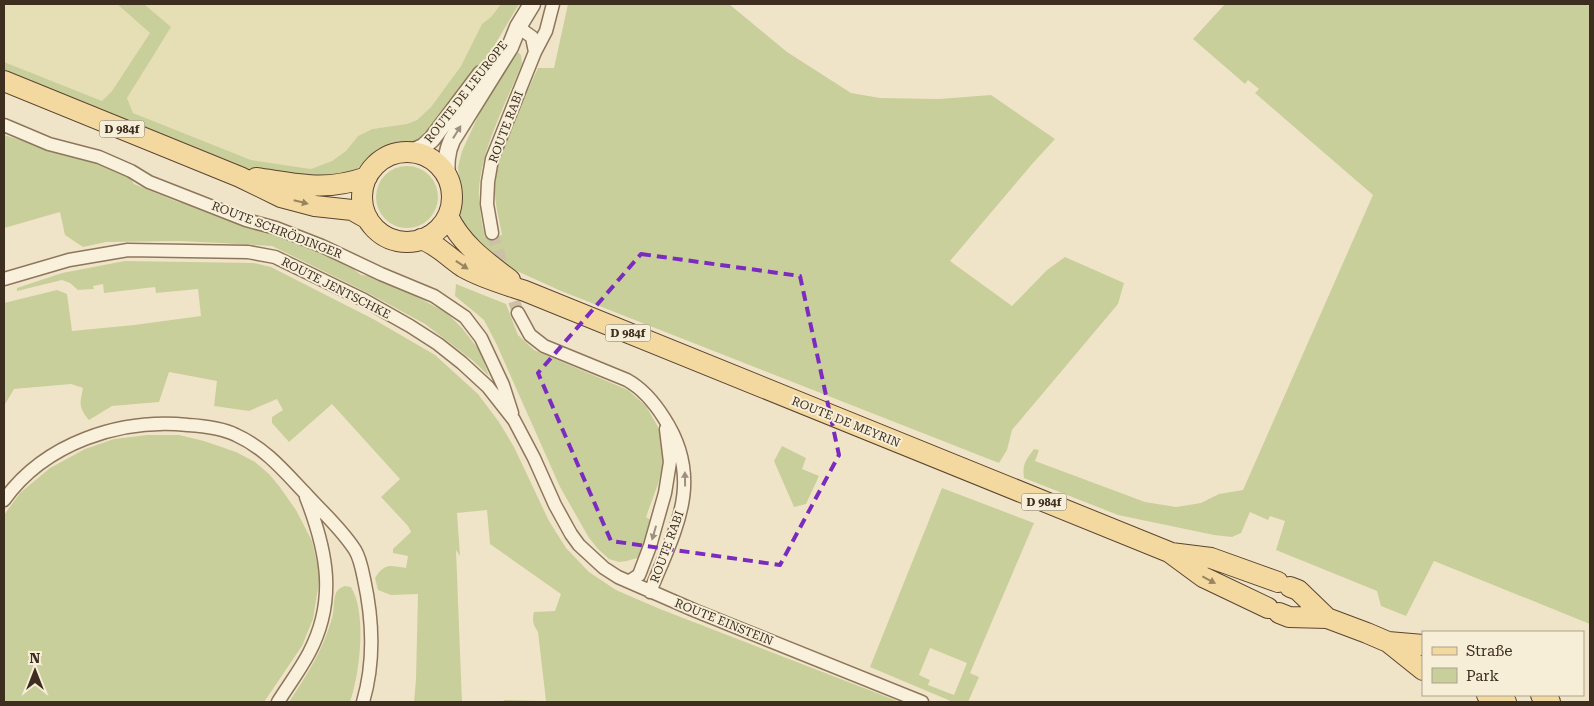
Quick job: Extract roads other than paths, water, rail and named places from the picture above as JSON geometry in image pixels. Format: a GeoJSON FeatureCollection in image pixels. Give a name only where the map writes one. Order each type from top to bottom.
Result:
{"type":"FeatureCollection","features":[{"type":"Feature","properties":{"kind":"main road","name":"D 984f"},"geometry":{"type":"LineString","coordinates":[[4,81],[240,177],[281,197],[315,206],[352,210],[368,218]]}},
{"type":"Feature","properties":{"kind":"main road"},"geometry":{"type":"LineString","coordinates":[[410,153],[425,156],[438,165],[450,185],[452,200],[448,216],[439,228],[421,240],[408,242],[387,237],[376,229],[368,218],[362,198],[367,177],[382,160],[396,154],[410,153]]}},
{"type":"Feature","properties":{"kind":"main road","name":"D 984f"},"geometry":{"type":"LineString","coordinates":[[240,177],[314,186],[336,186],[367,177]]}},
{"type":"Feature","properties":{"kind":"main road","name":"ROUTE DE MEYRIN"},"geometry":{"type":"LineString","coordinates":[[448,216],[464,242],[493,268],[525,290]]}},
{"type":"Feature","properties":{"kind":"main road","name":"ROUTE DE MEYRIN"},"geometry":{"type":"LineString","coordinates":[[421,240],[440,248],[475,274],[525,290],[1168,552],[1203,577],[1289,617],[1327,618],[1388,642],[1422,644]]}},
{"type":"Feature","properties":{"kind":"main road","name":"ROUTE DE MEYRIN"},"geometry":{"type":"LineString","coordinates":[[1168,552],[1211,558],[1284,584],[1298,590],[1327,618]]}},
{"type":"Feature","properties":{"kind":"main road","name":"ROUTE DE MEYRIN"},"geometry":{"type":"LineString","coordinates":[[1388,642],[1422,669]]}},
{"type":"Feature","properties":{"kind":"main road"},"geometry":{"type":"LineString","coordinates":[[1490,696],[1506,702]]}},
{"type":"Feature","properties":{"kind":"street","name":"ROUTE DE L'EUROPE"},"geometry":{"type":"LineString","coordinates":[[447,178],[447,150],[510,47],[518,27],[532,4]]}},
{"type":"Feature","properties":{"kind":"street","name":"ROUTE RABI"},"geometry":{"type":"LineString","coordinates":[[492,233],[487,204],[490,170],[496,147],[535,52],[546,31],[553,4]]}},
{"type":"Feature","properties":{"kind":"street","name":"ROUTE DE L'EUROPE"},"geometry":{"type":"LineString","coordinates":[[410,153],[423,147],[432,139],[463,100],[503,43],[518,27]]}},
{"type":"Feature","properties":{"kind":"street"},"geometry":{"type":"LineString","coordinates":[[518,27],[532,37],[535,52]]}},
{"type":"Feature","properties":{"kind":"street","name":"ROUTE SCHRÖDINGER"},"geometry":{"type":"LineString","coordinates":[[4,125],[49,144],[99,157],[131,171],[157,186],[246,220],[294,235],[434,296],[465,317],[481,338],[503,385],[514,420]]}},
{"type":"Feature","properties":{"kind":"street","name":"ROUTE JENTSCHKE"},"geometry":{"type":"LineString","coordinates":[[28,272],[68,260],[128,250],[248,252],[275,257],[364,300],[410,326],[438,344],[462,363],[488,387],[514,420],[534,458],[555,505]]}},
{"type":"Feature","properties":{"kind":"street"},"geometry":{"type":"LineString","coordinates":[[4,279],[28,272]]}},
{"type":"Feature","properties":{"kind":"street"},"geometry":{"type":"LineString","coordinates":[[4,287],[28,272]]}},
{"type":"Feature","properties":{"kind":"street","name":"ROUTE RABI"},"geometry":{"type":"LineString","coordinates":[[518,314],[526,330],[544,346],[638,386],[656,405],[677,440],[685,478],[684,493],[678,520],[650,592]]}},
{"type":"Feature","properties":{"kind":"street","name":"ROUTE RABI"},"geometry":{"type":"LineString","coordinates":[[630,581],[639,576],[650,546],[668,478],[669,447],[663,417]]}},
{"type":"Feature","properties":{"kind":"street"},"geometry":{"type":"LineString","coordinates":[[4,500],[21,478],[39,463],[54,453],[98,434],[118,429],[172,423],[202,426],[235,434],[243,438],[275,460],[331,520],[356,551],[370,606],[372,632],[371,662],[363,702]]}},
{"type":"Feature","properties":{"kind":"street"},"geometry":{"type":"LineString","coordinates":[[278,702],[316,639],[321,624],[326,594],[327,575],[322,547],[305,494]]}},
{"type":"Feature","properties":{"kind":"street","name":"ROUTE EINSTEIN"},"geometry":{"type":"LineString","coordinates":[[555,505],[567,529],[579,545],[604,568],[650,592],[922,702]]}},
{"type":"Feature","properties":{"kind":"tunnel"},"geometry":{"type":"LineString","coordinates":[[492,233],[518,313]]}}]}
